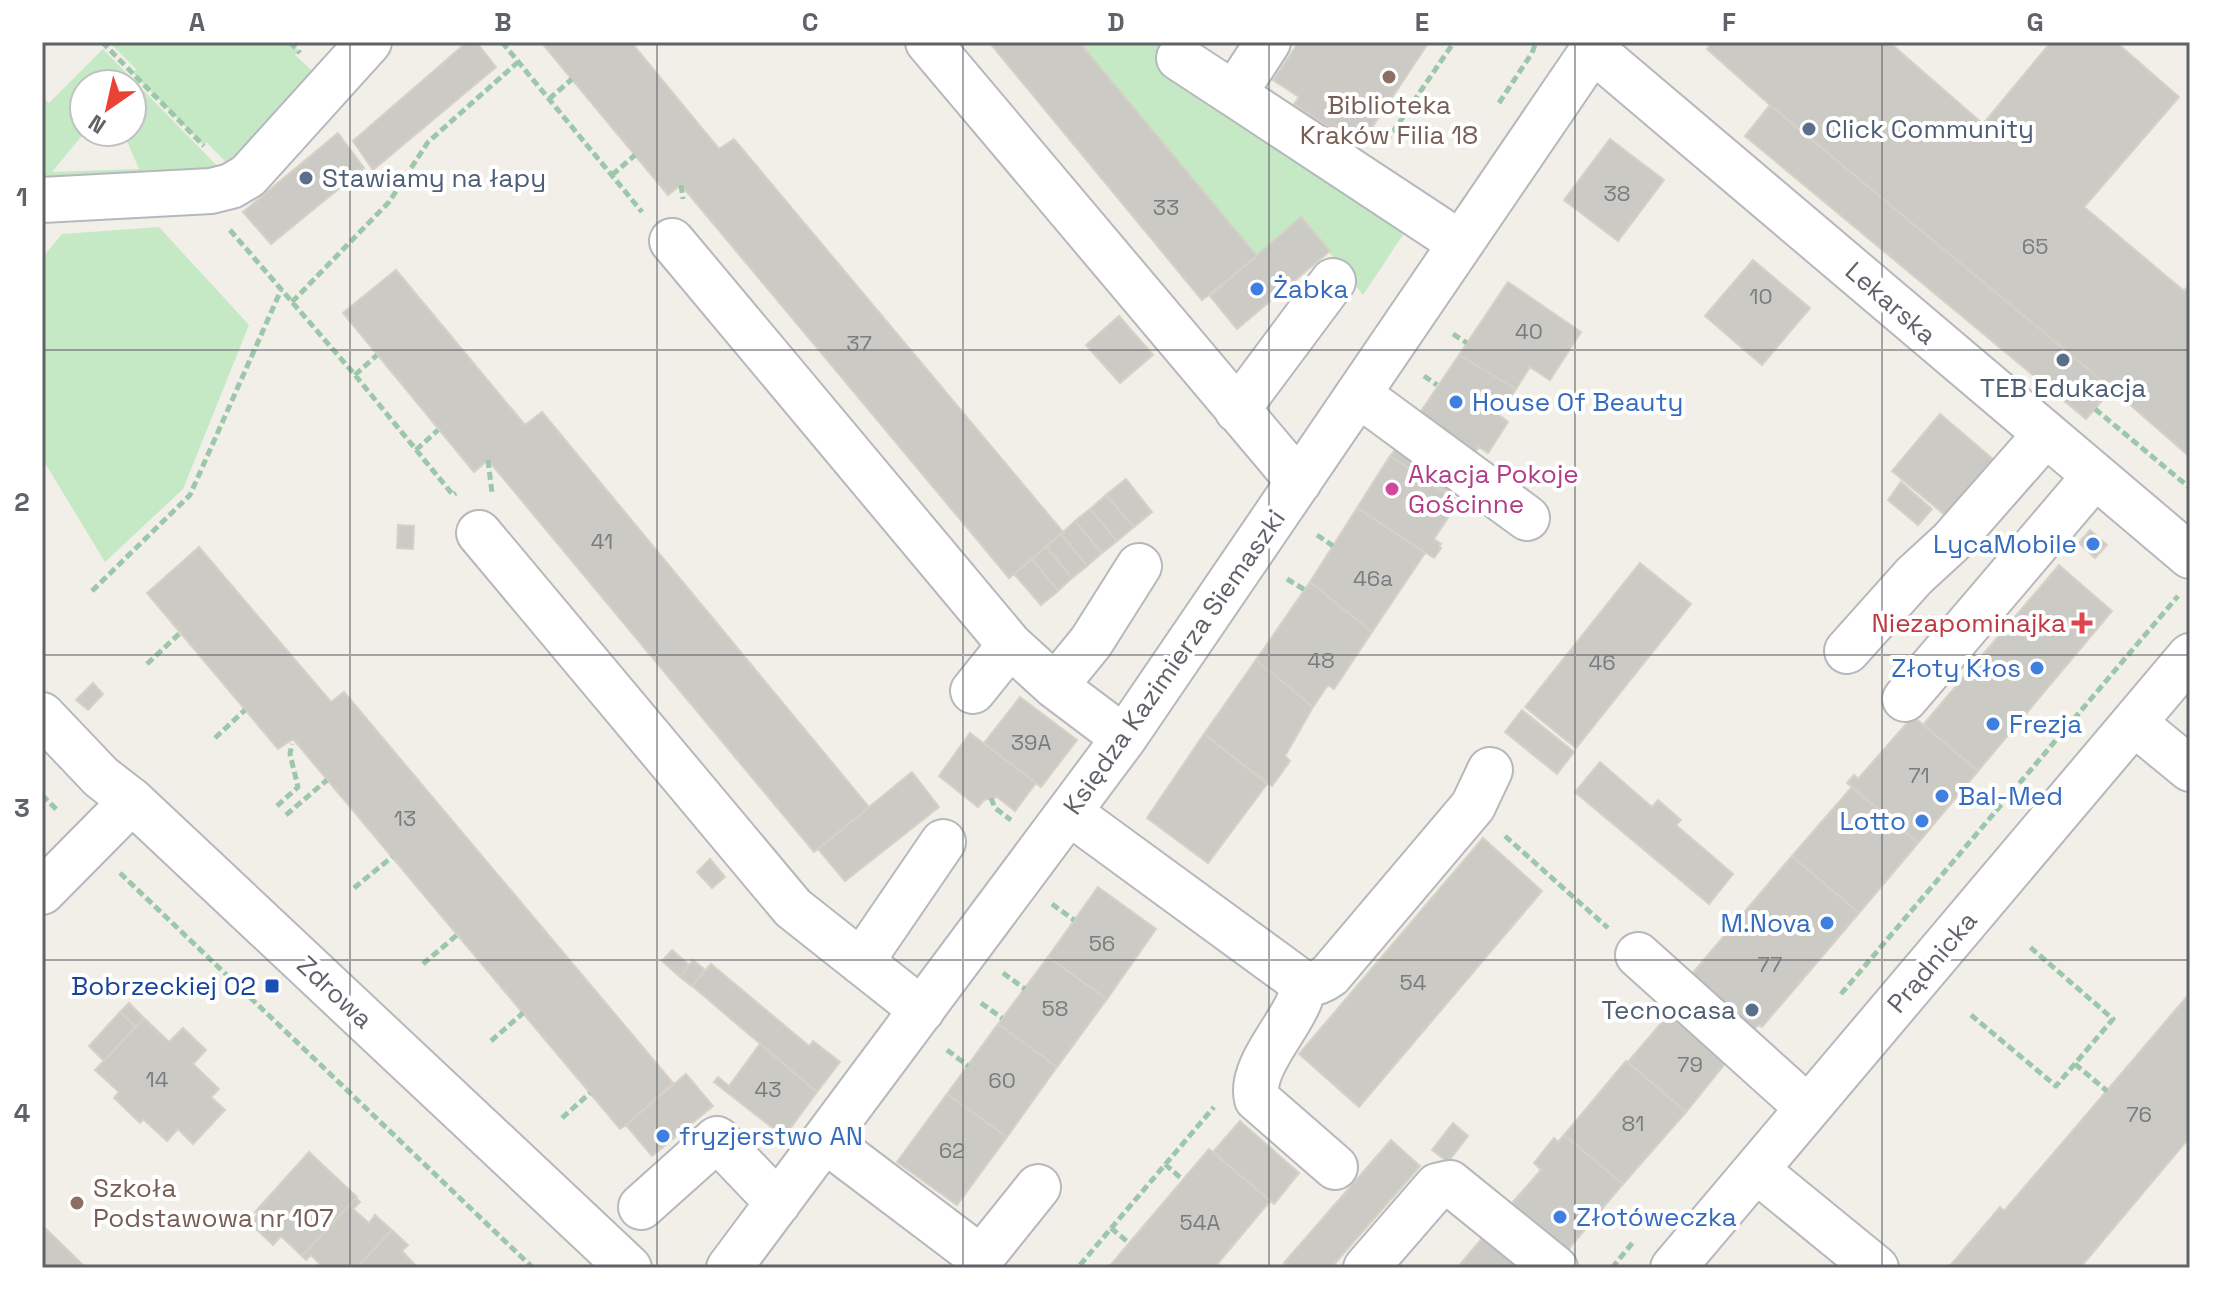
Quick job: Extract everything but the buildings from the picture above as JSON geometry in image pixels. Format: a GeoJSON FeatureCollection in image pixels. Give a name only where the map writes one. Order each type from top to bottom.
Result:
{"type":"FeatureCollection","features":[{"type":"Feature","properties":{"kind":"street"},"geometry":{"type":"LineString","coordinates":[[42,200],[211,191],[231,186],[248,176],[369,42]]}},
{"type":"Feature","properties":{"kind":"street"},"geometry":{"type":"LineString","coordinates":[[928,42],[1299,482]]}},
{"type":"Feature","properties":{"kind":"street"},"geometry":{"type":"LineString","coordinates":[[1234,94],[1268,42]]}},
{"type":"Feature","properties":{"kind":"street","name":"Księdza Kazimierza Siemaszki"},"geometry":{"type":"LineString","coordinates":[[729,1268],[1124,738],[1596,46]]}},
{"type":"Feature","properties":{"kind":"street","name":"Lekarska"},"geometry":{"type":"LineString","coordinates":[[1596,46],[2094,477],[2188,571]]}},
{"type":"Feature","properties":{"kind":"street"},"geometry":{"type":"LineString","coordinates":[[1179,58],[1460,243]]}},
{"type":"Feature","properties":{"kind":"street"},"geometry":{"type":"LineString","coordinates":[[672,241],[1010,645],[1055,686],[1124,738]]}},
{"type":"Feature","properties":{"kind":"street"},"geometry":{"type":"LineString","coordinates":[[1237,410],[1333,281]]}},
{"type":"Feature","properties":{"kind":"street"},"geometry":{"type":"LineString","coordinates":[[1358,394],[1527,518]]}},
{"type":"Feature","properties":{"kind":"street"},"geometry":{"type":"LineString","coordinates":[[1847,651],[1914,576],[1951,542],[2045,435]]}},
{"type":"Feature","properties":{"kind":"street"},"geometry":{"type":"LineString","coordinates":[[1905,699],[2094,477]]}},
{"type":"Feature","properties":{"kind":"street"},"geometry":{"type":"LineString","coordinates":[[486,515],[793,908],[922,1010]]}},
{"type":"Feature","properties":{"kind":"street"},"geometry":{"type":"LineString","coordinates":[[1055,686],[1091,642],[1139,566]]}},
{"type":"Feature","properties":{"kind":"street"},"geometry":{"type":"LineString","coordinates":[[973,691],[1010,645]]}},
{"type":"Feature","properties":{"kind":"street","name":"Prądnicka"},"geometry":{"type":"LineString","coordinates":[[1673,1268],[2190,656]]}},
{"type":"Feature","properties":{"kind":"street","name":"Zdrowa"},"geometry":{"type":"LineString","coordinates":[[42,715],[101,777],[132,801],[611,1263]]}},
{"type":"Feature","properties":{"kind":"street"},"geometry":{"type":"LineString","coordinates":[[2134,723],[2190,769]]}},
{"type":"Feature","properties":{"kind":"street"},"geometry":{"type":"LineString","coordinates":[[1070,813],[1201,931],[1309,984],[1320,982],[1330,975],[1482,788]]}},
{"type":"Feature","properties":{"kind":"street"},"geometry":{"type":"LineString","coordinates":[[42,892],[132,801]]}},
{"type":"Feature","properties":{"kind":"street"},"geometry":{"type":"LineString","coordinates":[[861,962],[943,842]]}},
{"type":"Feature","properties":{"kind":"street"},"geometry":{"type":"LineString","coordinates":[[1638,955],[1808,1108]]}},
{"type":"Feature","properties":{"kind":"street"},"geometry":{"type":"LineString","coordinates":[[1297,979],[1301,992],[1298,1005],[1260,1072],[1255,1092],[1257,1099],[1335,1167]]}},
{"type":"Feature","properties":{"kind":"street"},"geometry":{"type":"LineString","coordinates":[[641,1207],[717,1139],[778,1203]]}},
{"type":"Feature","properties":{"kind":"street"},"geometry":{"type":"LineString","coordinates":[[825,1140],[981,1258],[1038,1187]]}},
{"type":"Feature","properties":{"kind":"street"},"geometry":{"type":"LineString","coordinates":[[1756,1170],[1876,1268]]}},
{"type":"Feature","properties":{"kind":"street"},"geometry":{"type":"LineString","coordinates":[[1366,1268],[1437,1186],[1450,1183],[1555,1268]]}},
{"type":"Feature","properties":{"kind":"path"},"geometry":{"type":"LineString","coordinates":[[102,42],[240,181],[211,208],[355,375],[377,355]]}},
{"type":"Feature","properties":{"kind":"path"},"geometry":{"type":"LineString","coordinates":[[290,42],[299,51]]}},
{"type":"Feature","properties":{"kind":"path"},"geometry":{"type":"LineString","coordinates":[[502,42],[549,99],[572,79]]}},
{"type":"Feature","properties":{"kind":"path"},"geometry":{"type":"LineString","coordinates":[[1379,151],[1454,42]]}},
{"type":"Feature","properties":{"kind":"path"},"geometry":{"type":"LineString","coordinates":[[1511,83],[1536,42]]}},
{"type":"Feature","properties":{"kind":"path"},"geometry":{"type":"LineString","coordinates":[[292,302],[389,202],[428,142],[518,61]]}},
{"type":"Feature","properties":{"kind":"path"},"geometry":{"type":"LineString","coordinates":[[612,175],[635,155]]}},
{"type":"Feature","properties":{"kind":"path"},"geometry":{"type":"LineString","coordinates":[[92,591],[190,495],[281,290]]}},
{"type":"Feature","properties":{"kind":"path"},"geometry":{"type":"LineString","coordinates":[[2095,409],[2190,488]]}},
{"type":"Feature","properties":{"kind":"path"},"geometry":{"type":"LineString","coordinates":[[416,450],[438,430]]}},
{"type":"Feature","properties":{"kind":"path"},"geometry":{"type":"LineString","coordinates":[[486,515],[488,460]]}},
{"type":"Feature","properties":{"kind":"path"},"geometry":{"type":"LineString","coordinates":[[1834,1003],[2056,737],[2188,571]]}},
{"type":"Feature","properties":{"kind":"path"},"geometry":{"type":"LineString","coordinates":[[147,664],[180,633]]}},
{"type":"Feature","properties":{"kind":"path"},"geometry":{"type":"LineString","coordinates":[[215,738],[245,710]]}},
{"type":"Feature","properties":{"kind":"path"},"geometry":{"type":"LineString","coordinates":[[277,806],[298,787],[290,754],[292,742]]}},
{"type":"Feature","properties":{"kind":"path"},"geometry":{"type":"LineString","coordinates":[[286,815],[327,780]]}},
{"type":"Feature","properties":{"kind":"path"},"geometry":{"type":"LineString","coordinates":[[1482,788],[1638,955]]}},
{"type":"Feature","properties":{"kind":"path"},"geometry":{"type":"LineString","coordinates":[[42,795],[533,1268]]}},
{"type":"Feature","properties":{"kind":"path"},"geometry":{"type":"LineString","coordinates":[[991,798],[995,808],[1012,821]]}},
{"type":"Feature","properties":{"kind":"path"},"geometry":{"type":"LineString","coordinates":[[354,888],[392,857]]}},
{"type":"Feature","properties":{"kind":"path"},"geometry":{"type":"LineString","coordinates":[[423,964],[457,935]]}},
{"type":"Feature","properties":{"kind":"path"},"geometry":{"type":"LineString","coordinates":[[1971,1015],[2056,1086],[2113,1019],[2030,947]]}},
{"type":"Feature","properties":{"kind":"path"},"geometry":{"type":"LineString","coordinates":[[1001,972],[1025,989]]}},
{"type":"Feature","properties":{"kind":"path"},"geometry":{"type":"LineString","coordinates":[[979,1002],[1002,1018]]}},
{"type":"Feature","properties":{"kind":"path"},"geometry":{"type":"LineString","coordinates":[[491,1041],[523,1013]]}},
{"type":"Feature","properties":{"kind":"path"},"geometry":{"type":"LineString","coordinates":[[945,1049],[968,1066]]}},
{"type":"Feature","properties":{"kind":"path"},"geometry":{"type":"LineString","coordinates":[[2075,1064],[2107,1091]]}},
{"type":"Feature","properties":{"kind":"path"},"geometry":{"type":"LineString","coordinates":[[562,1118],[590,1093]]}},
{"type":"Feature","properties":{"kind":"path"},"geometry":{"type":"LineString","coordinates":[[1080,1265],[1218,1101]]}},
{"type":"Feature","properties":{"kind":"path"},"geometry":{"type":"LineString","coordinates":[[1165,1164],[1183,1180]]}},
{"type":"Feature","properties":{"kind":"path"},"geometry":{"type":"LineString","coordinates":[[1111,1228],[1129,1243]]}},
{"type":"Feature","properties":{"kind":"path"},"geometry":{"type":"LineString","coordinates":[[1612,1268],[1642,1232]]}},
{"type":"Feature","properties":{"kind":"green space"},"geometry":{"type":"Polygon","coordinates":[[[109,42],[290,42],[299,51],[295,55],[321,79],[235,171],[206,142],[203,145],[148,88],[148,68],[135,68],[109,42]]]}},
{"type":"Feature","properties":{"kind":"green space"},"geometry":{"type":"Polygon","coordinates":[[[1079,42],[1190,42],[1414,218],[1363,295],[1301,217],[1257,256],[1079,42]]]}},
{"type":"Feature","properties":{"kind":"green space"},"geometry":{"type":"Polygon","coordinates":[[[103,49],[122,68],[84,68],[103,49]]]}},
{"type":"Feature","properties":{"kind":"green space"},"geometry":{"type":"Polygon","coordinates":[[[68,84],[68,148],[72,148],[52,172],[139,169],[130,148],[148,148],[148,95],[228,177],[42,186],[42,97],[49,103],[68,84]]]}},
{"type":"Feature","properties":{"kind":"green space"},"geometry":{"type":"Polygon","coordinates":[[[159,227],[249,325],[183,489],[105,562],[42,458],[42,258],[62,234],[159,227]]]}},
{"type":"Feature","properties":{"kind":"place","name":"Biblioteka Kraków Filia 18"},"geometry":{"type":"Point","coordinates":[1389,77]}},
{"type":"Feature","properties":{"kind":"place","name":"Click Community"},"geometry":{"type":"Point","coordinates":[1809,129]}},
{"type":"Feature","properties":{"kind":"place","name":"Stawiamy na łapy"},"geometry":{"type":"Point","coordinates":[306,178]}},
{"type":"Feature","properties":{"kind":"place","name":"Żabka"},"geometry":{"type":"Point","coordinates":[1257,289]}},
{"type":"Feature","properties":{"kind":"place","name":"TEB Edukacja"},"geometry":{"type":"Point","coordinates":[2063,360]}},
{"type":"Feature","properties":{"kind":"place","name":"House Of Beauty"},"geometry":{"type":"Point","coordinates":[1456,402]}},
{"type":"Feature","properties":{"kind":"place","name":"Akacja Pokoje Gościnne"},"geometry":{"type":"Point","coordinates":[1392,489]}},
{"type":"Feature","properties":{"kind":"place","name":"LycaMobile"},"geometry":{"type":"Point","coordinates":[2093,544]}},
{"type":"Feature","properties":{"kind":"place","name":"Niezapominajka"},"geometry":{"type":"Point","coordinates":[2082,623]}},
{"type":"Feature","properties":{"kind":"place","name":"Złoty Kłos"},"geometry":{"type":"Point","coordinates":[2037,668]}},
{"type":"Feature","properties":{"kind":"place","name":"Frezja"},"geometry":{"type":"Point","coordinates":[1993,724]}},
{"type":"Feature","properties":{"kind":"place","name":"Bal-Med"},"geometry":{"type":"Point","coordinates":[1942,796]}},
{"type":"Feature","properties":{"kind":"place","name":"Lotto"},"geometry":{"type":"Point","coordinates":[1922,821]}},
{"type":"Feature","properties":{"kind":"place","name":"M.Nova"},"geometry":{"type":"Point","coordinates":[1827,923]}},
{"type":"Feature","properties":{"kind":"place","name":"Bobrzeckiej 02"},"geometry":{"type":"Point","coordinates":[272,986]}},
{"type":"Feature","properties":{"kind":"place","name":"Tecnocasa"},"geometry":{"type":"Point","coordinates":[1752,1010]}},
{"type":"Feature","properties":{"kind":"place","name":"fryzjerstwo AN"},"geometry":{"type":"Point","coordinates":[663,1136]}},
{"type":"Feature","properties":{"kind":"place","name":"Szkoła Podstawowa nr 107"},"geometry":{"type":"Point","coordinates":[77,1203]}},
{"type":"Feature","properties":{"kind":"place","name":"Złotóweczka"},"geometry":{"type":"Point","coordinates":[1560,1217]}}]}
